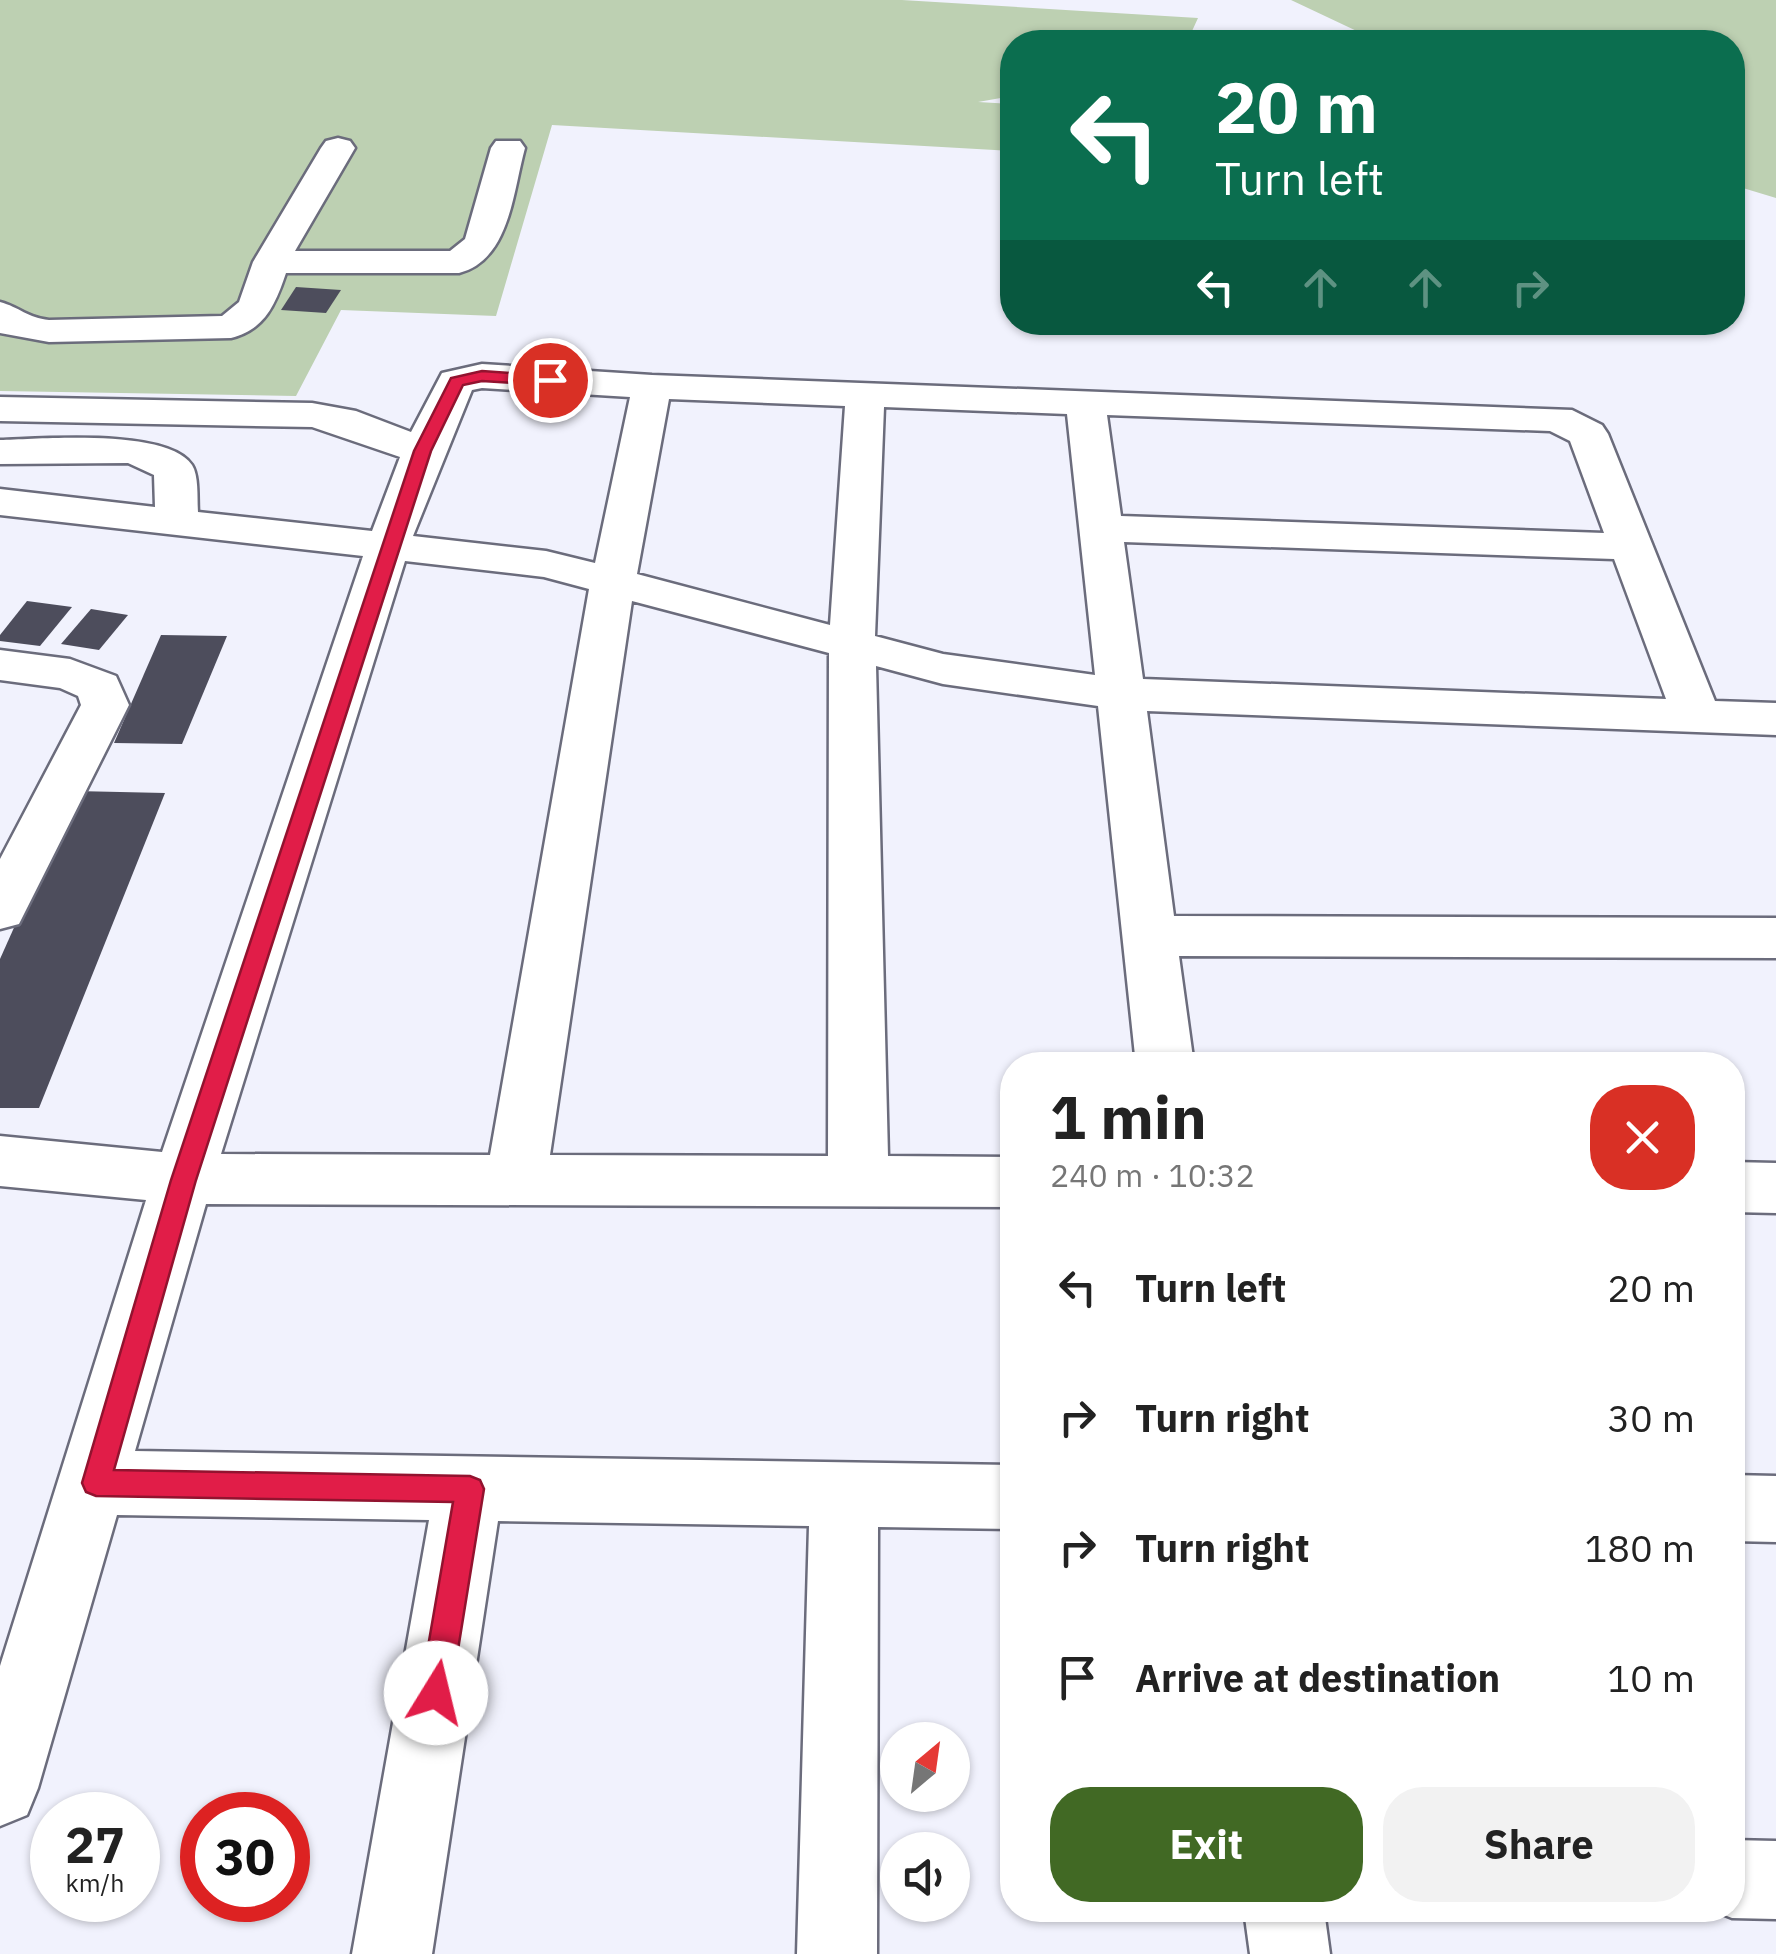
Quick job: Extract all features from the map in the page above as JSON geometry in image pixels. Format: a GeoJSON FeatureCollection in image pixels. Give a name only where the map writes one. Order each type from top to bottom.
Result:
{"type":"FeatureCollection","features":[{"type":"Feature","properties":{"kind":"street"},"geometry":{"type":"LineString","coordinates":[[0,312],[18,328],[49,331],[231,327],[256,307],[271,262],[338,148]]}},
{"type":"Feature","properties":{"kind":"street"},"geometry":{"type":"LineString","coordinates":[[271,262],[459,262],[482,244],[508,148]]}},
{"type":"Feature","properties":{"kind":"street"},"geometry":{"type":"LineString","coordinates":[[0,1788],[96,1483],[184,1180],[388,546],[422,451],[456,381],[482,376],[652,387],[1558,419],[1588,434],[1698,717]]}},
{"type":"Feature","properties":{"kind":"street"},"geometry":{"type":"LineString","coordinates":[[516,1180],[613,581],[652,387]]}},
{"type":"Feature","properties":{"kind":"street"},"geometry":{"type":"LineString","coordinates":[[858,1181],[852,644],[865,395]]}},
{"type":"Feature","properties":{"kind":"street"},"geometry":{"type":"LineString","coordinates":[[1086,403],[1163,1052]]}},
{"type":"Feature","properties":{"kind":"street"},"geometry":{"type":"LineString","coordinates":[[0,409],[312,415],[342,420],[422,451]]}},
{"type":"Feature","properties":{"kind":"street"},"geometry":{"type":"LineString","coordinates":[[0,452],[134,451],[174,470],[177,522]]}},
{"type":"Feature","properties":{"kind":"street"},"geometry":{"type":"LineString","coordinates":[[0,502],[546,564],[944,668],[1120,694],[1776,719]]}},
{"type":"Feature","properties":{"kind":"street"},"geometry":{"type":"LineString","coordinates":[[1100,528],[1632,547]]}},
{"type":"Feature","properties":{"kind":"street"},"geometry":{"type":"LineString","coordinates":[[0,665],[70,674],[98,686],[105,705],[1,905]]}},
{"type":"Feature","properties":{"kind":"street"},"geometry":{"type":"LineString","coordinates":[[1149,936],[1776,938]]}},
{"type":"Feature","properties":{"kind":"street"},"geometry":{"type":"LineString","coordinates":[[0,1161],[184,1180],[1000,1182]]}},
{"type":"Feature","properties":{"kind":"street"},"geometry":{"type":"LineString","coordinates":[[1745,1187],[1776,1188]]}},
{"type":"Feature","properties":{"kind":"street"},"geometry":{"type":"LineString","coordinates":[[96,1483],[1000,1497]]}},
{"type":"Feature","properties":{"kind":"street"},"geometry":{"type":"LineString","coordinates":[[392,1954],[470,1489]]}},
{"type":"Feature","properties":{"kind":"street"},"geometry":{"type":"LineString","coordinates":[[836,1954],[844,1495]]}},
{"type":"Feature","properties":{"kind":"street"},"geometry":{"type":"LineString","coordinates":[[1745,1508],[1776,1509]]}},
{"type":"Feature","properties":{"kind":"street"},"geometry":{"type":"LineString","coordinates":[[1745,1879],[1776,1880]]}},
{"type":"Feature","properties":{"kind":"street"},"geometry":{"type":"LineString","coordinates":[[1286,1922],[1290,1954]]}},
{"type":"Feature","properties":{"kind":"green space"},"geometry":{"type":"Polygon","coordinates":[[[0,0],[902,0],[1198,18],[1192,30],[1000,30],[1000,98],[978,102],[1000,103],[1000,150],[552,125],[496,316],[341,310],[296,396],[0,391],[0,0]]]}},
{"type":"Feature","properties":{"kind":"green space"},"geometry":{"type":"Polygon","coordinates":[[[1291,0],[1776,0],[1776,198],[1745,189],[1745,30],[1355,30],[1291,0]]]}},
{"type":"Feature","properties":{"kind":"building"},"geometry":{"type":"Polygon","coordinates":[[[296,287],[341,290],[326,313],[281,310],[296,287]]]}},
{"type":"Feature","properties":{"kind":"building"},"geometry":{"type":"Polygon","coordinates":[[[27,601],[72,607],[40,646],[0,641],[0,635],[27,601]]]}},
{"type":"Feature","properties":{"kind":"building"},"geometry":{"type":"Polygon","coordinates":[[[91,609],[128,615],[99,650],[61,644],[91,609]]]}},
{"type":"Feature","properties":{"kind":"building"},"geometry":{"type":"Polygon","coordinates":[[[161,635],[227,636],[182,744],[114,743],[161,635]]]}},
{"type":"Feature","properties":{"kind":"building"},"geometry":{"type":"Polygon","coordinates":[[[75,791],[165,793],[39,1108],[0,1108],[0,959],[75,791]]]}},
{"type":"Feature","properties":{"kind":"route"},"geometry":{"type":"LineString","coordinates":[[436,1693],[470,1489],[96,1483],[184,1180],[422,451],[456,381],[482,376],[550,380]]}}]}
